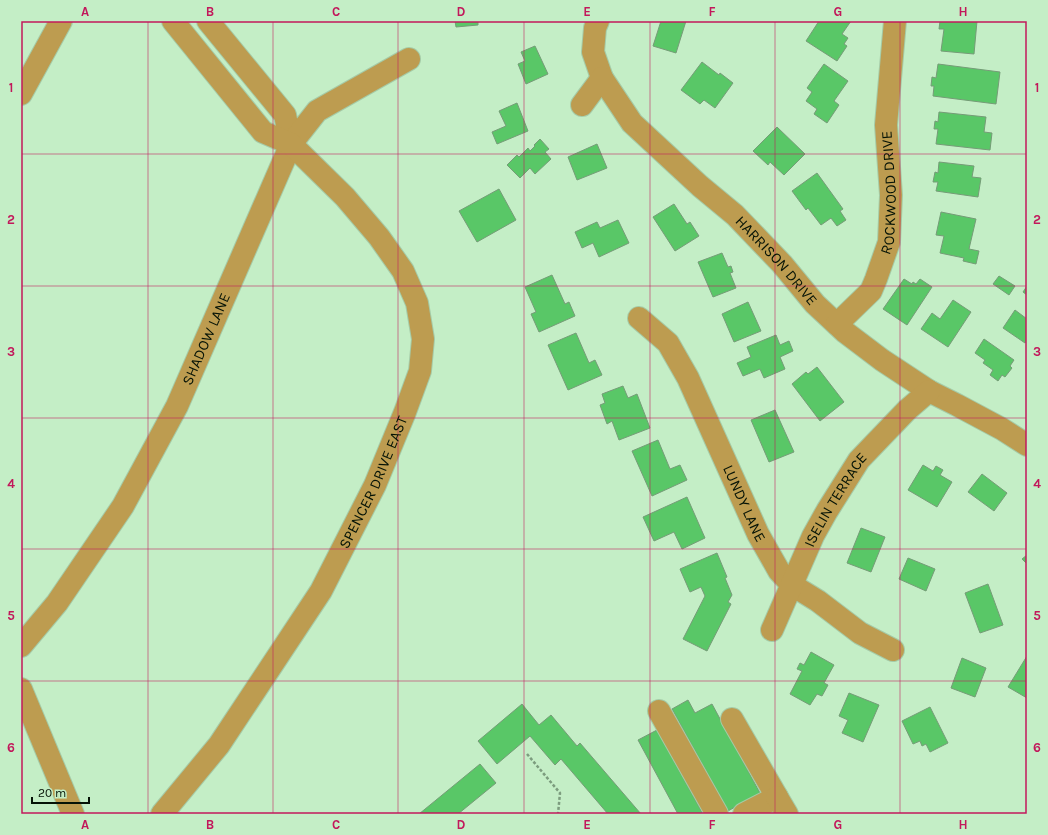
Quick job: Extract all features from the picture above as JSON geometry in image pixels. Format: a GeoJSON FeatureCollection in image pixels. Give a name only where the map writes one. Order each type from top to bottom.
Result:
{"type":"FeatureCollection","features":[{"type":"Feature","properties":{"kind":"street"},"geometry":{"type":"LineString","coordinates":[[21,94],[61,21]]}},
{"type":"Feature","properties":{"kind":"street","name":"SPENCER DRIVE EAST"},"geometry":{"type":"LineString","coordinates":[[162,814],[219,745],[321,590],[375,485],[405,412],[420,371],[423,339],[418,303],[403,271],[379,237],[345,197],[291,144],[263,132],[173,21]]}},
{"type":"Feature","properties":{"kind":"street"},"geometry":{"type":"LineString","coordinates":[[208,21],[285,115],[291,144]]}},
{"type":"Feature","properties":{"kind":"street","name":"HARRISON DRIVE"},"geometry":{"type":"LineString","coordinates":[[598,21],[595,28],[593,52],[602,78],[632,123],[700,186],[735,215],[782,264],[815,304],[837,324],[882,360],[929,391],[1026,442]]}},
{"type":"Feature","properties":{"kind":"street","name":"ROCKWOOD DRIVE"},"geometry":{"type":"LineString","coordinates":[[837,324],[871,291],[889,242],[891,195],[886,125],[895,21]]}},
{"type":"Feature","properties":{"kind":"street","name":"SHADOW LANE"},"geometry":{"type":"LineString","coordinates":[[21,646],[57,602],[123,506],[170,419],[291,144],[317,111],[409,59]]}},
{"type":"Feature","properties":{"kind":"street"},"geometry":{"type":"LineString","coordinates":[[582,105],[602,78]]}},
{"type":"Feature","properties":{"kind":"street","name":"LUNDY LANE"},"geometry":{"type":"LineString","coordinates":[[639,318],[668,343],[688,378],[758,534],[779,571],[792,584],[818,601],[860,633],[893,650]]}},
{"type":"Feature","properties":{"kind":"street","name":"ISELIN TERRACE"},"geometry":{"type":"LineString","coordinates":[[772,630],[813,536],[827,510],[859,460],[906,410],[929,391]]}},
{"type":"Feature","properties":{"kind":"street"},"geometry":{"type":"LineString","coordinates":[[21,689],[72,814]]}},
{"type":"Feature","properties":{"kind":"street"},"geometry":{"type":"LineString","coordinates":[[659,711],[717,814]]}},
{"type":"Feature","properties":{"kind":"street"},"geometry":{"type":"LineString","coordinates":[[732,719],[782,805],[744,814]]}},
{"type":"Feature","properties":{"kind":"path"},"geometry":{"type":"LineString","coordinates":[[527,754],[560,793],[558,814]]}},
{"type":"Feature","properties":{"kind":"building"},"geometry":{"type":"Polygon","coordinates":[[[455,21],[478,21],[478,25],[456,27],[455,21]]]}},
{"type":"Feature","properties":{"kind":"building"},"geometry":{"type":"Polygon","coordinates":[[[661,21],[686,21],[676,53],[653,46],[661,21]]]}},
{"type":"Feature","properties":{"kind":"building"},"geometry":{"type":"Polygon","coordinates":[[[819,21],[851,21],[842,34],[848,38],[844,44],[847,46],[837,61],[806,41],[819,21]]]}},
{"type":"Feature","properties":{"kind":"building"},"geometry":{"type":"Polygon","coordinates":[[[940,21],[977,21],[974,54],[941,51],[944,29],[939,29],[940,21]]]}},
{"type":"Feature","properties":{"kind":"building"},"geometry":{"type":"Polygon","coordinates":[[[535,46],[548,74],[526,84],[518,64],[525,61],[521,52],[535,46]]]}},
{"type":"Feature","properties":{"kind":"building"},"geometry":{"type":"Polygon","coordinates":[[[702,62],[719,75],[720,73],[733,83],[715,108],[704,100],[700,104],[681,90],[702,62]]]}},
{"type":"Feature","properties":{"kind":"building"},"geometry":{"type":"Polygon","coordinates":[[[824,64],[848,81],[834,101],[839,105],[827,123],[814,114],[817,109],[806,101],[812,92],[807,88],[824,64]]]}},
{"type":"Feature","properties":{"kind":"building"},"geometry":{"type":"Polygon","coordinates":[[[938,64],[1000,72],[996,104],[933,96],[934,86],[931,86],[932,77],[936,78],[938,64]]]}},
{"type":"Feature","properties":{"kind":"building"},"geometry":{"type":"Polygon","coordinates":[[[517,103],[528,131],[497,144],[492,132],[506,126],[499,111],[517,103]]]}},
{"type":"Feature","properties":{"kind":"building"},"geometry":{"type":"Polygon","coordinates":[[[939,112],[986,117],[984,132],[992,133],[990,150],[936,144],[938,129],[934,129],[935,121],[938,122],[939,112]]]}},
{"type":"Feature","properties":{"kind":"building"},"geometry":{"type":"Polygon","coordinates":[[[777,127],[805,154],[784,175],[770,162],[768,165],[753,151],[777,127]]]}},
{"type":"Feature","properties":{"kind":"building"},"geometry":{"type":"Polygon","coordinates":[[[540,139],[549,149],[545,152],[551,159],[535,174],[530,168],[520,178],[507,165],[517,155],[519,157],[528,148],[530,151],[540,139]]]}},
{"type":"Feature","properties":{"kind":"building"},"geometry":{"type":"Polygon","coordinates":[[[597,144],[607,168],[577,180],[568,157],[597,144]]]}},
{"type":"Feature","properties":{"kind":"building"},"geometry":{"type":"Polygon","coordinates":[[[939,162],[974,166],[972,177],[981,178],[978,197],[936,191],[938,182],[933,182],[935,172],[938,173],[939,162]]]}},
{"type":"Feature","properties":{"kind":"building"},"geometry":{"type":"Polygon","coordinates":[[[817,173],[843,209],[840,211],[846,220],[837,226],[831,218],[821,225],[808,208],[806,210],[792,191],[817,173]]]}},
{"type":"Feature","properties":{"kind":"building"},"geometry":{"type":"Polygon","coordinates":[[[499,189],[516,220],[477,242],[459,211],[499,189]]]}},
{"type":"Feature","properties":{"kind":"building"},"geometry":{"type":"Polygon","coordinates":[[[674,204],[687,224],[690,222],[699,236],[675,251],[653,217],[674,204]]]}},
{"type":"Feature","properties":{"kind":"building"},"geometry":{"type":"Polygon","coordinates":[[[941,212],[976,219],[969,249],[979,251],[976,264],[963,261],[964,258],[940,253],[944,236],[936,235],[941,212]]]}},
{"type":"Feature","properties":{"kind":"building"},"geometry":{"type":"Polygon","coordinates":[[[618,220],[629,243],[599,257],[593,243],[582,248],[575,232],[597,222],[600,228],[618,220]]]}},
{"type":"Feature","properties":{"kind":"building"},"geometry":{"type":"Polygon","coordinates":[[[722,253],[728,267],[731,266],[733,272],[730,273],[736,288],[713,297],[698,262],[722,253]]]}},
{"type":"Feature","properties":{"kind":"building"},"geometry":{"type":"Polygon","coordinates":[[[552,275],[565,304],[569,302],[575,316],[539,332],[531,314],[536,312],[525,287],[552,275]]]}},
{"type":"Feature","properties":{"kind":"building"},"geometry":{"type":"Polygon","coordinates":[[[999,276],[1015,286],[1009,295],[993,284],[999,276]]]}},
{"type":"Feature","properties":{"kind":"building"},"geometry":{"type":"Polygon","coordinates":[[[904,279],[912,284],[913,282],[916,284],[920,279],[932,287],[907,325],[883,309],[904,279]]]}},
{"type":"Feature","properties":{"kind":"building"},"geometry":{"type":"Polygon","coordinates":[[[1027,286],[1027,295],[1023,292],[1027,286]]]}},
{"type":"Feature","properties":{"kind":"building"},"geometry":{"type":"Polygon","coordinates":[[[953,300],[971,312],[948,347],[921,329],[932,313],[940,319],[953,300]]]}},
{"type":"Feature","properties":{"kind":"building"},"geometry":{"type":"Polygon","coordinates":[[[748,302],[761,331],[734,342],[722,314],[748,302]]]}},
{"type":"Feature","properties":{"kind":"building"},"geometry":{"type":"Polygon","coordinates":[[[1015,310],[1027,319],[1027,339],[1025,343],[1003,328],[1015,310]]]}},
{"type":"Feature","properties":{"kind":"building"},"geometry":{"type":"Polygon","coordinates":[[[576,333],[589,363],[595,360],[602,375],[568,390],[548,345],[576,333]]]}},
{"type":"Feature","properties":{"kind":"building"},"geometry":{"type":"Polygon","coordinates":[[[776,335],[780,345],[789,341],[793,351],[780,357],[785,369],[764,378],[760,369],[743,376],[737,363],[751,357],[747,347],[776,335]]]}},
{"type":"Feature","properties":{"kind":"building"},"geometry":{"type":"Polygon","coordinates":[[[984,339],[1014,360],[1010,366],[1012,368],[1005,377],[1002,375],[998,381],[990,375],[993,370],[983,363],[985,360],[975,353],[984,339]]]}},
{"type":"Feature","properties":{"kind":"building"},"geometry":{"type":"Polygon","coordinates":[[[817,367],[844,402],[820,421],[792,384],[806,372],[808,374],[817,367]]]}},
{"type":"Feature","properties":{"kind":"building"},"geometry":{"type":"Polygon","coordinates":[[[623,386],[628,398],[637,394],[650,428],[619,440],[612,421],[607,424],[600,405],[605,403],[602,394],[623,386]]]}},
{"type":"Feature","properties":{"kind":"building"},"geometry":{"type":"Polygon","coordinates":[[[775,410],[794,452],[769,462],[751,420],[775,410]]]}},
{"type":"Feature","properties":{"kind":"building"},"geometry":{"type":"Polygon","coordinates":[[[658,440],[670,469],[680,465],[687,480],[652,496],[632,451],[658,440]]]}},
{"type":"Feature","properties":{"kind":"building"},"geometry":{"type":"Polygon","coordinates":[[[923,465],[933,471],[936,466],[943,470],[940,475],[952,482],[937,507],[908,490],[923,465]]]}},
{"type":"Feature","properties":{"kind":"building"},"geometry":{"type":"Polygon","coordinates":[[[982,474],[1007,493],[994,511],[968,492],[982,474]]]}},
{"type":"Feature","properties":{"kind":"building"},"geometry":{"type":"Polygon","coordinates":[[[687,497],[705,538],[682,549],[674,532],[654,541],[643,517],[687,497]]]}},
{"type":"Feature","properties":{"kind":"building"},"geometry":{"type":"Polygon","coordinates":[[[861,528],[885,537],[871,572],[847,563],[861,528]]]}},
{"type":"Feature","properties":{"kind":"building"},"geometry":{"type":"Polygon","coordinates":[[[717,553],[727,577],[725,578],[732,595],[728,602],[731,604],[707,651],[683,639],[705,596],[701,587],[690,592],[680,569],[717,553]]]}},
{"type":"Feature","properties":{"kind":"building"},"geometry":{"type":"Polygon","coordinates":[[[1027,555],[1027,564],[1022,559],[1027,555]]]}},
{"type":"Feature","properties":{"kind":"building"},"geometry":{"type":"Polygon","coordinates":[[[908,558],[935,569],[926,591],[899,579],[908,558]]]}},
{"type":"Feature","properties":{"kind":"building"},"geometry":{"type":"Polygon","coordinates":[[[988,584],[1003,625],[980,633],[965,593],[988,584]]]}},
{"type":"Feature","properties":{"kind":"building"},"geometry":{"type":"Polygon","coordinates":[[[811,652],[834,665],[824,683],[828,685],[822,696],[817,694],[810,705],[790,694],[802,671],[797,669],[800,663],[804,665],[811,652]]]}},
{"type":"Feature","properties":{"kind":"building"},"geometry":{"type":"Polygon","coordinates":[[[1027,656],[1027,698],[1008,687],[1027,656]]]}},
{"type":"Feature","properties":{"kind":"building"},"geometry":{"type":"Polygon","coordinates":[[[962,658],[986,668],[975,697],[951,688],[962,658]]]}},
{"type":"Feature","properties":{"kind":"building"},"geometry":{"type":"Polygon","coordinates":[[[849,693],[879,705],[863,742],[842,733],[848,720],[839,716],[849,693]]]}},
{"type":"Feature","properties":{"kind":"building"},"geometry":{"type":"Polygon","coordinates":[[[688,700],[695,713],[712,704],[760,793],[728,811],[672,709],[688,700]]]}},
{"type":"Feature","properties":{"kind":"building"},"geometry":{"type":"Polygon","coordinates":[[[522,704],[539,725],[551,715],[577,746],[580,743],[641,814],[608,814],[561,759],[555,765],[530,736],[497,764],[478,741],[522,704]]]}},
{"type":"Feature","properties":{"kind":"building"},"geometry":{"type":"Polygon","coordinates":[[[930,707],[948,743],[930,752],[926,744],[922,746],[920,741],[913,744],[902,721],[930,707]]]}},
{"type":"Feature","properties":{"kind":"building"},"geometry":{"type":"Polygon","coordinates":[[[657,730],[703,814],[678,814],[638,740],[657,730]]]}},
{"type":"Feature","properties":{"kind":"building"},"geometry":{"type":"Polygon","coordinates":[[[480,764],[496,783],[458,814],[419,814],[480,764]]]}}]}
